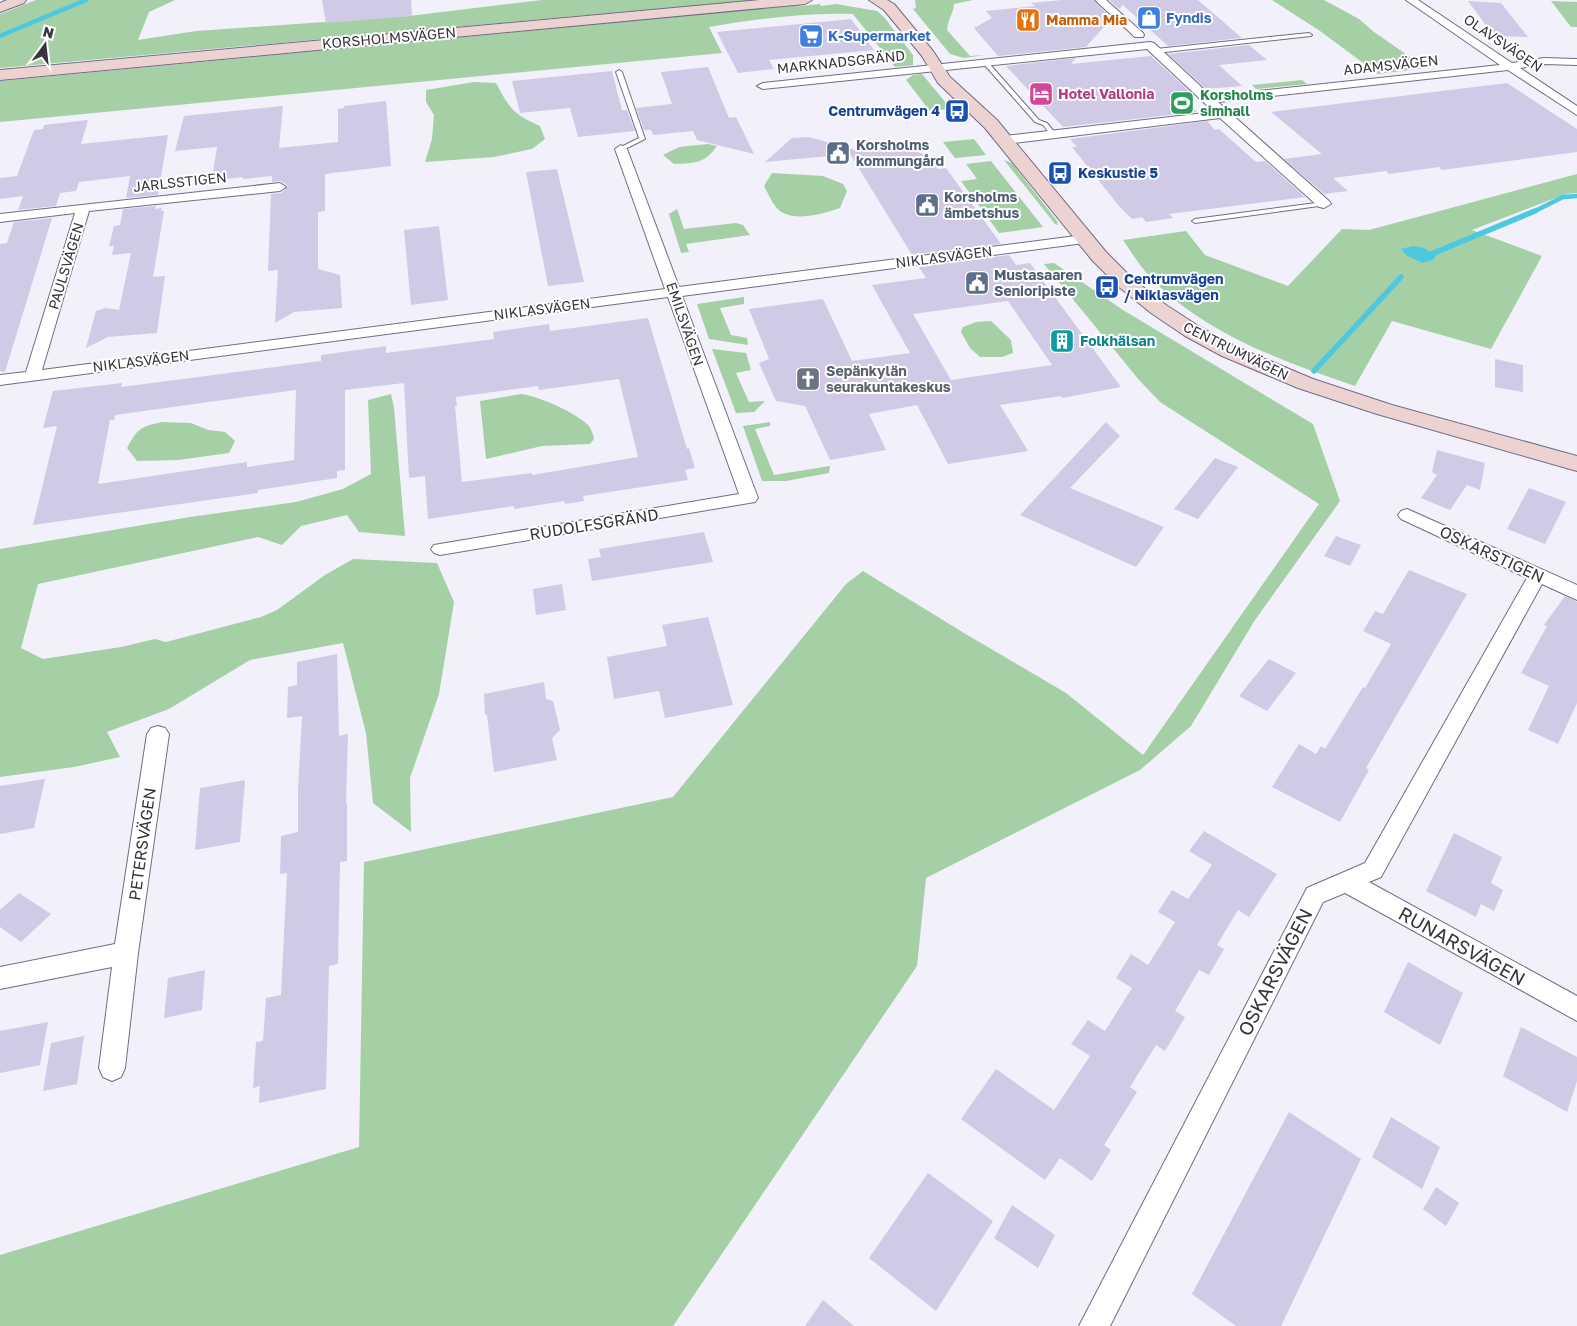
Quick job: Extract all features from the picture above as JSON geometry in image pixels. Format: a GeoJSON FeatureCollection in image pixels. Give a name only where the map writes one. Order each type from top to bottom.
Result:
{"type":"FeatureCollection","features":[{"type":"Feature","properties":{"kind":"main road"},"geometry":{"type":"LineString","coordinates":[[0,8],[19,0]]}},
{"type":"Feature","properties":{"kind":"main road","name":"KORSHOLMSVÄGEN"},"geometry":{"type":"LineString","coordinates":[[0,75],[805,0]]}},
{"type":"Feature","properties":{"kind":"main road","name":"CENTRUMVÄGEN"},"geometry":{"type":"LineString","coordinates":[[876,0],[889,7],[928,54],[929,68],[977,108],[1005,140],[1084,239],[1125,282],[1159,310],[1199,336],[1249,361],[1344,398],[1577,464]]}},
{"type":"Feature","properties":{"kind":"main road","name":"CENTRUMVÄGEN"},"geometry":{"type":"LineString","coordinates":[[900,0],[952,65],[977,108]]}},
{"type":"Feature","properties":{"kind":"street"},"geometry":{"type":"LineString","coordinates":[[1100,0],[1139,35]]}},
{"type":"Feature","properties":{"kind":"street","name":"OLAVSVÄGEN"},"geometry":{"type":"LineString","coordinates":[[1411,0],[1577,111]]}},
{"type":"Feature","properties":{"kind":"street","name":"MARKNADSGRÄND"},"geometry":{"type":"LineString","coordinates":[[763,86],[952,65],[1153,48]]}},
{"type":"Feature","properties":{"kind":"street"},"geometry":{"type":"LineString","coordinates":[[1153,48],[1223,114],[1324,204]]}},
{"type":"Feature","properties":{"kind":"street","name":"ADAMSVÄGEN"},"geometry":{"type":"LineString","coordinates":[[1208,100],[1486,70],[1544,61],[1577,62]]}},
{"type":"Feature","properties":{"kind":"street"},"geometry":{"type":"LineString","coordinates":[[1005,140],[1223,114]]}},
{"type":"Feature","properties":{"kind":"street","name":"EMILSVÄGEN"},"geometry":{"type":"LineString","coordinates":[[621,149],[663,259],[673,292],[749,498]]}},
{"type":"Feature","properties":{"kind":"street","name":"JARLSSTIGEN"},"geometry":{"type":"LineString","coordinates":[[83,208],[280,187]]}},
{"type":"Feature","properties":{"kind":"street","name":"PAULSVÄGEN"},"geometry":{"type":"LineString","coordinates":[[0,218],[83,208],[33,375]]}},
{"type":"Feature","properties":{"kind":"street","name":"NIKLASVÄGEN"},"geometry":{"type":"LineString","coordinates":[[0,380],[1084,239]]}},
{"type":"Feature","properties":{"kind":"street","name":"RUDOLFSGRÄND"},"geometry":{"type":"LineString","coordinates":[[440,549],[749,498]]}},
{"type":"Feature","properties":{"kind":"street","name":"OSKARSTIGEN"},"geometry":{"type":"LineString","coordinates":[[1407,514],[1577,594]]}},
{"type":"Feature","properties":{"kind":"street","name":"OSKARSVÄGEN"},"geometry":{"type":"LineString","coordinates":[[1094,1326],[1315,895],[1373,870],[1537,576]]}},
{"type":"Feature","properties":{"kind":"street","name":"PETERSVÄGEN"},"geometry":{"type":"LineString","coordinates":[[112,1068],[126,953],[158,734]]}},
{"type":"Feature","properties":{"kind":"street","name":"RUNARSVÄGEN"},"geometry":{"type":"LineString","coordinates":[[1347,882],[1577,1009]]}},
{"type":"Feature","properties":{"kind":"street"},"geometry":{"type":"LineString","coordinates":[[0,978],[126,953]]}},
{"type":"Feature","properties":{"kind":"lane"},"geometry":{"type":"LineString","coordinates":[[1153,48],[1309,35]]}},
{"type":"Feature","properties":{"kind":"lane"},"geometry":{"type":"LineString","coordinates":[[985,62],[1037,121],[1045,124],[1053,134]]}},
{"type":"Feature","properties":{"kind":"lane"},"geometry":{"type":"LineString","coordinates":[[619,72],[642,138],[621,149]]}},
{"type":"Feature","properties":{"kind":"lane"},"geometry":{"type":"LineString","coordinates":[[1195,221],[1324,204]]}},
{"type":"Feature","properties":{"kind":"green space"},"geometry":{"type":"Polygon","coordinates":[[[36,0],[175,0],[149,12],[138,40],[196,31],[409,16],[542,0],[757,0],[0,68],[0,14],[36,0]]]}},
{"type":"Feature","properties":{"kind":"green space"},"geometry":{"type":"Polygon","coordinates":[[[915,0],[973,0],[954,4],[947,30],[970,56],[985,55],[964,58],[950,54],[913,9],[916,8],[915,0]]]}},
{"type":"Feature","properties":{"kind":"green space"},"geometry":{"type":"Polygon","coordinates":[[[1272,0],[1324,0],[1359,19],[1374,32],[1426,68],[1378,74],[1320,31],[1272,0]]]}},
{"type":"Feature","properties":{"kind":"green space"},"geometry":{"type":"Polygon","coordinates":[[[1551,1],[1577,2],[1577,27],[1571,27],[1551,1]]]}},
{"type":"Feature","properties":{"kind":"green space"},"geometry":{"type":"Polygon","coordinates":[[[820,4],[821,6],[836,4],[877,11],[884,17],[913,55],[913,65],[895,67],[853,14],[799,15],[709,27],[722,53],[0,122],[0,81],[820,4]]]}},
{"type":"Feature","properties":{"kind":"green space"},"geometry":{"type":"Polygon","coordinates":[[[922,74],[951,109],[930,111],[906,80],[913,75],[922,74]]]}},
{"type":"Feature","properties":{"kind":"green space"},"geometry":{"type":"Polygon","coordinates":[[[1302,80],[1307,84],[1256,89],[1252,85],[1302,80]]]}},
{"type":"Feature","properties":{"kind":"green space"},"geometry":{"type":"Polygon","coordinates":[[[474,82],[496,83],[513,110],[540,126],[545,139],[532,149],[494,157],[425,162],[432,139],[434,115],[426,102],[426,90],[474,82]]]}},
{"type":"Feature","properties":{"kind":"green space"},"geometry":{"type":"Polygon","coordinates":[[[974,139],[986,155],[955,158],[943,142],[974,139]]]}},
{"type":"Feature","properties":{"kind":"green space"},"geometry":{"type":"Polygon","coordinates":[[[708,144],[717,146],[708,156],[699,161],[674,164],[663,155],[679,147],[708,144]]]}},
{"type":"Feature","properties":{"kind":"green space"},"geometry":{"type":"Polygon","coordinates":[[[1004,160],[1012,163],[1057,221],[1058,225],[1055,224],[1004,160]]]}},
{"type":"Feature","properties":{"kind":"green space"},"geometry":{"type":"Polygon","coordinates":[[[991,161],[1043,227],[999,233],[961,181],[977,179],[966,164],[991,161]]]}},
{"type":"Feature","properties":{"kind":"green space"},"geometry":{"type":"Polygon","coordinates":[[[772,173],[823,176],[843,184],[847,191],[840,208],[806,216],[789,215],[776,207],[764,186],[772,173]]]}},
{"type":"Feature","properties":{"kind":"green space"},"geometry":{"type":"Polygon","coordinates":[[[1577,174],[1577,193],[1566,194],[1472,230],[1542,256],[1491,349],[1392,321],[1355,386],[1273,356],[1219,330],[1171,297],[1139,264],[1123,240],[1186,231],[1205,255],[1288,286],[1342,229],[1369,230],[1577,174]]]}},
{"type":"Feature","properties":{"kind":"green space"},"geometry":{"type":"Polygon","coordinates":[[[677,209],[684,229],[736,223],[743,225],[750,235],[686,244],[689,252],[681,253],[669,214],[677,209]]]}},
{"type":"Feature","properties":{"kind":"green space"},"geometry":{"type":"Polygon","coordinates":[[[1054,263],[1123,310],[1313,424],[1340,501],[1255,620],[1191,726],[1140,770],[926,878],[917,966],[673,1326],[0,1326],[0,1255],[359,1147],[364,862],[673,797],[846,584],[863,571],[1066,693],[1143,755],[1319,504],[1160,402],[1139,380],[1044,264],[1054,263]]]}},
{"type":"Feature","properties":{"kind":"green space"},"geometry":{"type":"Polygon","coordinates":[[[744,297],[744,304],[720,308],[731,335],[747,338],[748,345],[709,339],[697,304],[744,297]]]}},
{"type":"Feature","properties":{"kind":"green space"},"geometry":{"type":"Polygon","coordinates":[[[991,321],[1011,340],[1013,353],[1002,357],[980,357],[970,348],[961,332],[963,327],[976,322],[991,321]]]}},
{"type":"Feature","properties":{"kind":"green space"},"geometry":{"type":"Polygon","coordinates":[[[712,349],[746,353],[751,370],[736,373],[749,402],[765,401],[754,412],[736,413],[712,349]]]}},
{"type":"Feature","properties":{"kind":"green space"},"geometry":{"type":"Polygon","coordinates":[[[391,394],[394,408],[405,536],[359,532],[347,515],[301,526],[282,545],[258,537],[38,584],[21,648],[43,659],[121,647],[155,639],[166,642],[261,617],[277,610],[325,575],[353,559],[437,563],[454,602],[439,694],[410,778],[411,832],[373,803],[366,733],[343,643],[250,660],[169,709],[107,732],[120,757],[74,767],[0,777],[0,549],[190,517],[296,502],[343,489],[371,474],[368,400],[391,394]]]}},
{"type":"Feature","properties":{"kind":"green space"},"geometry":{"type":"Polygon","coordinates":[[[521,394],[546,401],[566,410],[589,426],[594,439],[590,444],[542,446],[486,459],[480,401],[521,394]]]}},
{"type":"Feature","properties":{"kind":"green space"},"geometry":{"type":"Polygon","coordinates":[[[162,422],[191,423],[208,430],[225,432],[235,441],[229,453],[178,460],[137,461],[127,448],[134,436],[144,427],[162,422]]]}},
{"type":"Feature","properties":{"kind":"green space"},"geometry":{"type":"Polygon","coordinates":[[[770,422],[770,426],[755,429],[774,475],[830,466],[829,473],[786,481],[762,481],[743,426],[770,422]]]}},
{"type":"Feature","properties":{"kind":"water"},"geometry":{"type":"Polygon","coordinates":[[[1413,246],[1424,248],[1436,255],[1433,260],[1423,263],[1407,256],[1401,249],[1413,246]]]}},
{"type":"Feature","properties":{"kind":"building"},"geometry":{"type":"Polygon","coordinates":[[[322,0],[411,0],[412,16],[326,23],[322,0]]]}},
{"type":"Feature","properties":{"kind":"building"},"geometry":{"type":"Polygon","coordinates":[[[1093,0],[1112,18],[1086,47],[998,56],[974,28],[992,18],[986,11],[1035,6],[1031,3],[1093,0]]]}},
{"type":"Feature","properties":{"kind":"building"},"geometry":{"type":"Polygon","coordinates":[[[1109,0],[1198,0],[1242,38],[1168,46],[1123,5],[1119,9],[1109,0]]]}},
{"type":"Feature","properties":{"kind":"building"},"geometry":{"type":"Polygon","coordinates":[[[1468,1],[1501,3],[1528,37],[1494,36],[1468,1]]]}},
{"type":"Feature","properties":{"kind":"building"},"geometry":{"type":"Polygon","coordinates":[[[851,19],[874,50],[769,60],[774,69],[738,73],[717,32],[851,19]]]}},
{"type":"Feature","properties":{"kind":"building"},"geometry":{"type":"Polygon","coordinates":[[[1249,45],[1267,60],[1219,65],[1242,86],[1206,89],[1168,54],[1249,45]]]}},
{"type":"Feature","properties":{"kind":"building"},"geometry":{"type":"Polygon","coordinates":[[[1151,56],[1189,91],[1176,92],[1197,112],[1063,127],[1006,66],[1076,58],[1071,64],[1151,56]]]}},
{"type":"Feature","properties":{"kind":"building"},"geometry":{"type":"Polygon","coordinates":[[[708,67],[729,118],[736,117],[754,154],[697,140],[693,131],[653,135],[651,130],[644,130],[636,108],[672,104],[661,72],[708,67]]]}},
{"type":"Feature","properties":{"kind":"building"},"geometry":{"type":"Polygon","coordinates":[[[612,71],[622,110],[627,110],[635,131],[578,137],[570,108],[520,113],[512,81],[612,71]]]}},
{"type":"Feature","properties":{"kind":"building"},"geometry":{"type":"Polygon","coordinates":[[[1507,83],[1577,129],[1577,152],[1442,170],[1439,167],[1389,174],[1386,171],[1333,178],[1348,191],[1324,194],[1284,159],[1322,154],[1271,112],[1507,83]]]}},
{"type":"Feature","properties":{"kind":"building"},"geometry":{"type":"Polygon","coordinates":[[[386,101],[391,166],[325,174],[325,211],[318,212],[318,269],[340,275],[342,308],[294,312],[275,323],[278,270],[268,271],[271,194],[281,193],[288,186],[281,181],[272,182],[272,176],[219,180],[219,176],[212,177],[217,147],[175,151],[184,116],[283,106],[279,148],[338,142],[338,109],[344,108],[344,106],[386,101]]]}},
{"type":"Feature","properties":{"kind":"building"},"geometry":{"type":"Polygon","coordinates":[[[88,120],[81,144],[168,135],[158,195],[126,198],[130,176],[79,182],[76,191],[60,193],[56,206],[18,210],[23,196],[0,199],[0,178],[17,176],[34,130],[43,129],[44,125],[88,120]]]}},
{"type":"Feature","properties":{"kind":"building"},"geometry":{"type":"Polygon","coordinates":[[[1207,121],[1215,130],[1219,129],[1256,162],[1265,161],[1305,197],[1169,214],[1173,218],[1146,222],[1142,217],[1132,219],[1119,206],[1072,147],[1077,147],[1070,139],[1207,121]]]}},
{"type":"Feature","properties":{"kind":"building"},"geometry":{"type":"Polygon","coordinates":[[[809,137],[855,150],[898,144],[906,152],[914,151],[926,155],[938,169],[946,168],[1001,244],[912,255],[850,154],[765,162],[792,138],[809,137]]]}},
{"type":"Feature","properties":{"kind":"building"},"geometry":{"type":"Polygon","coordinates":[[[557,169],[584,282],[548,286],[526,172],[557,169]]]}},
{"type":"Feature","properties":{"kind":"building"},"geometry":{"type":"Polygon","coordinates":[[[156,206],[155,209],[162,208],[161,211],[164,211],[153,277],[165,276],[157,333],[108,337],[86,348],[96,311],[105,308],[119,310],[131,253],[112,255],[114,246],[109,246],[114,226],[120,225],[123,209],[156,206]]]}},
{"type":"Feature","properties":{"kind":"building"},"geometry":{"type":"Polygon","coordinates":[[[52,218],[5,372],[0,371],[0,244],[7,243],[14,222],[52,218]]]}},
{"type":"Feature","properties":{"kind":"building"},"geometry":{"type":"Polygon","coordinates":[[[439,226],[448,300],[411,305],[404,230],[439,226]]]}},
{"type":"Feature","properties":{"kind":"building"},"geometry":{"type":"Polygon","coordinates":[[[1009,255],[1016,265],[1030,263],[1121,387],[1062,398],[1061,396],[1000,405],[1028,451],[948,464],[917,405],[869,414],[886,450],[830,460],[805,406],[776,401],[759,363],[769,359],[749,309],[823,299],[852,361],[910,353],[872,285],[926,278],[919,267],[1009,255]],[[1008,301],[913,314],[951,380],[1052,365],[1008,301]]]}},
{"type":"Feature","properties":{"kind":"building"},"geometry":{"type":"Polygon","coordinates":[[[648,318],[687,449],[689,448],[695,468],[685,470],[688,480],[583,496],[584,501],[565,504],[564,501],[514,509],[514,506],[428,519],[425,476],[409,478],[404,383],[345,390],[345,470],[337,471],[337,478],[258,490],[258,493],[33,525],[57,426],[43,428],[53,391],[122,383],[121,387],[321,361],[321,355],[386,346],[386,353],[494,339],[493,332],[549,324],[550,331],[648,318]],[[619,379],[539,390],[538,386],[456,397],[457,406],[455,406],[462,482],[532,473],[532,475],[638,457],[619,379]],[[296,390],[115,415],[114,420],[110,420],[98,484],[247,462],[247,467],[294,460],[296,390]]]}},
{"type":"Feature","properties":{"kind":"building"},"geometry":{"type":"Polygon","coordinates":[[[1495,359],[1523,365],[1523,392],[1495,387],[1495,359]]]}},
{"type":"Feature","properties":{"kind":"building"},"geometry":{"type":"Polygon","coordinates":[[[1106,422],[1120,436],[1070,488],[1164,527],[1136,567],[1020,515],[1106,422]]]}},
{"type":"Feature","properties":{"kind":"building"},"geometry":{"type":"Polygon","coordinates":[[[1437,450],[1485,463],[1480,490],[1467,485],[1450,510],[1421,498],[1437,475],[1432,472],[1437,450]]]}},
{"type":"Feature","properties":{"kind":"building"},"geometry":{"type":"Polygon","coordinates":[[[1215,458],[1238,467],[1198,519],[1174,509],[1215,458]]]}},
{"type":"Feature","properties":{"kind":"building"},"geometry":{"type":"Polygon","coordinates":[[[1529,488],[1566,502],[1545,544],[1507,529],[1529,488]]]}},
{"type":"Feature","properties":{"kind":"building"},"geometry":{"type":"Polygon","coordinates":[[[704,532],[713,562],[592,581],[588,559],[601,557],[599,549],[704,532]]]}},
{"type":"Feature","properties":{"kind":"building"},"geometry":{"type":"Polygon","coordinates":[[[1336,536],[1361,545],[1350,566],[1324,556],[1336,536]]]}},
{"type":"Feature","properties":{"kind":"building"},"geometry":{"type":"Polygon","coordinates":[[[1409,570],[1467,594],[1366,768],[1369,770],[1340,822],[1272,787],[1299,744],[1316,754],[1321,746],[1325,749],[1363,687],[1365,688],[1391,644],[1363,631],[1375,611],[1383,614],[1409,570]]]}},
{"type":"Feature","properties":{"kind":"building"},"geometry":{"type":"Polygon","coordinates":[[[562,584],[566,610],[536,615],[533,589],[562,584]]]}},
{"type":"Feature","properties":{"kind":"building"},"geometry":{"type":"Polygon","coordinates":[[[1565,596],[1577,602],[1577,703],[1558,744],[1528,730],[1549,686],[1521,673],[1547,626],[1544,625],[1565,596]]]}},
{"type":"Feature","properties":{"kind":"building"},"geometry":{"type":"Polygon","coordinates":[[[708,617],[733,705],[665,718],[659,691],[614,699],[607,657],[667,646],[662,625],[708,617]]]}},
{"type":"Feature","properties":{"kind":"building"},"geometry":{"type":"Polygon","coordinates":[[[337,654],[339,736],[348,734],[347,861],[340,862],[338,964],[329,966],[326,1089],[259,1103],[260,1086],[253,1088],[256,1042],[263,1041],[266,998],[281,995],[287,873],[280,874],[281,836],[298,832],[302,716],[287,718],[288,687],[297,685],[297,662],[337,654]]]}},
{"type":"Feature","properties":{"kind":"building"},"geometry":{"type":"Polygon","coordinates":[[[1269,659],[1296,673],[1267,711],[1239,696],[1269,659]]]}},
{"type":"Feature","properties":{"kind":"building"},"geometry":{"type":"Polygon","coordinates":[[[544,682],[546,699],[553,701],[560,730],[552,738],[557,760],[494,772],[487,715],[485,715],[484,694],[544,682]]]}},
{"type":"Feature","properties":{"kind":"building"},"geometry":{"type":"Polygon","coordinates":[[[45,779],[34,828],[0,834],[0,786],[45,779]]]}},
{"type":"Feature","properties":{"kind":"building"},"geometry":{"type":"Polygon","coordinates":[[[245,780],[240,842],[195,850],[200,788],[245,780]]]}},
{"type":"Feature","properties":{"kind":"building"},"geometry":{"type":"Polygon","coordinates":[[[1204,831],[1277,874],[1249,917],[1238,910],[1217,945],[1224,949],[1209,975],[1199,970],[1175,1011],[1185,1017],[1165,1051],[1156,1045],[1130,1087],[1137,1092],[1104,1145],[1111,1150],[1092,1181],[1060,1158],[1045,1180],[961,1119],[996,1069],[1054,1110],[1090,1056],[1071,1044],[1088,1020],[1105,1031],[1132,988],[1116,978],[1131,954],[1148,965],[1175,922],[1158,912],[1172,890],[1188,899],[1212,865],[1189,851],[1204,831]]]}},
{"type":"Feature","properties":{"kind":"building"},"geometry":{"type":"Polygon","coordinates":[[[1454,833],[1502,857],[1491,883],[1503,890],[1494,911],[1481,904],[1476,917],[1426,891],[1454,833]]]}},
{"type":"Feature","properties":{"kind":"building"},"geometry":{"type":"Polygon","coordinates":[[[19,893],[51,914],[21,942],[0,927],[0,910],[19,893]]]}},
{"type":"Feature","properties":{"kind":"building"},"geometry":{"type":"Polygon","coordinates":[[[1408,962],[1463,993],[1440,1045],[1384,1012],[1408,962]]]}},
{"type":"Feature","properties":{"kind":"building"},"geometry":{"type":"Polygon","coordinates":[[[205,970],[202,1010],[164,1018],[168,978],[205,970]]]}},
{"type":"Feature","properties":{"kind":"building"},"geometry":{"type":"Polygon","coordinates":[[[48,1022],[40,1065],[0,1073],[0,1031],[48,1022]]]}},
{"type":"Feature","properties":{"kind":"building"},"geometry":{"type":"Polygon","coordinates":[[[1521,1027],[1577,1057],[1577,1081],[1567,1112],[1503,1076],[1521,1027]]]}},
{"type":"Feature","properties":{"kind":"building"},"geometry":{"type":"Polygon","coordinates":[[[84,1036],[77,1084],[43,1091],[51,1043],[84,1036]]]}},
{"type":"Feature","properties":{"kind":"building"},"geometry":{"type":"Polygon","coordinates":[[[1289,1112],[1361,1159],[1281,1326],[1236,1326],[1192,1294],[1289,1112]]]}},
{"type":"Feature","properties":{"kind":"building"},"geometry":{"type":"Polygon","coordinates":[[[1391,1117],[1440,1147],[1422,1189],[1372,1157],[1391,1117]]]}},
{"type":"Feature","properties":{"kind":"building"},"geometry":{"type":"Polygon","coordinates":[[[928,1173],[993,1221],[936,1311],[869,1258],[928,1173]]]}},
{"type":"Feature","properties":{"kind":"building"},"geometry":{"type":"Polygon","coordinates":[[[1436,1187],[1459,1203],[1446,1226],[1423,1209],[1436,1187]]]}},
{"type":"Feature","properties":{"kind":"building"},"geometry":{"type":"Polygon","coordinates":[[[1012,1205],[1055,1235],[1038,1268],[994,1238],[1012,1205]]]}},
{"type":"Feature","properties":{"kind":"building"},"geometry":{"type":"Polygon","coordinates":[[[823,1300],[854,1326],[805,1326],[823,1300]]]}},
{"type":"Feature","properties":{"kind":"waterway"},"geometry":{"type":"LineString","coordinates":[[0,36],[86,0]]}},
{"type":"Feature","properties":{"kind":"waterway"},"geometry":{"type":"LineString","coordinates":[[1535,211],[1563,197],[1577,196]]}},
{"type":"Feature","properties":{"kind":"waterway"},"geometry":{"type":"LineString","coordinates":[[1424,257],[1535,211]]}},
{"type":"Feature","properties":{"kind":"waterway"},"geometry":{"type":"LineString","coordinates":[[1314,371],[1401,277]]}},
{"type":"Feature","properties":{"kind":"place","name":"Fyndis"},"geometry":{"type":"Point","coordinates":[1149,18]}},
{"type":"Feature","properties":{"kind":"place","name":"Mamma Mia"},"geometry":{"type":"Point","coordinates":[1028,20]}},
{"type":"Feature","properties":{"kind":"place","name":"K-Supermarket"},"geometry":{"type":"Point","coordinates":[811,36]}},
{"type":"Feature","properties":{"kind":"place","name":"Hotel Vallonia"},"geometry":{"type":"Point","coordinates":[1041,94]}},
{"type":"Feature","properties":{"kind":"place","name":"Korsholms simhall"},"geometry":{"type":"Point","coordinates":[1182,103]}},
{"type":"Feature","properties":{"kind":"place","name":"Centrumvägen 4"},"geometry":{"type":"Point","coordinates":[957,111]}},
{"type":"Feature","properties":{"kind":"place","name":"Korsholms kommungård"},"geometry":{"type":"Point","coordinates":[838,153]}},
{"type":"Feature","properties":{"kind":"place","name":"Keskustie 5"},"geometry":{"type":"Point","coordinates":[1060,173]}},
{"type":"Feature","properties":{"kind":"place","name":"Korsholms ämbetshus"},"geometry":{"type":"Point","coordinates":[927,205]}},
{"type":"Feature","properties":{"kind":"place","name":"Mustasaaren Senioripiste"},"geometry":{"type":"Point","coordinates":[977,283]}},
{"type":"Feature","properties":{"kind":"place","name":"Centrumvägen / Niklasvägen"},"geometry":{"type":"Point","coordinates":[1107,287]}},
{"type":"Feature","properties":{"kind":"place","name":"Folkhälsan"},"geometry":{"type":"Point","coordinates":[1062,341]}},
{"type":"Feature","properties":{"kind":"place","name":"Sepänkylän seurakuntakeskus"},"geometry":{"type":"Point","coordinates":[808,379]}}]}
